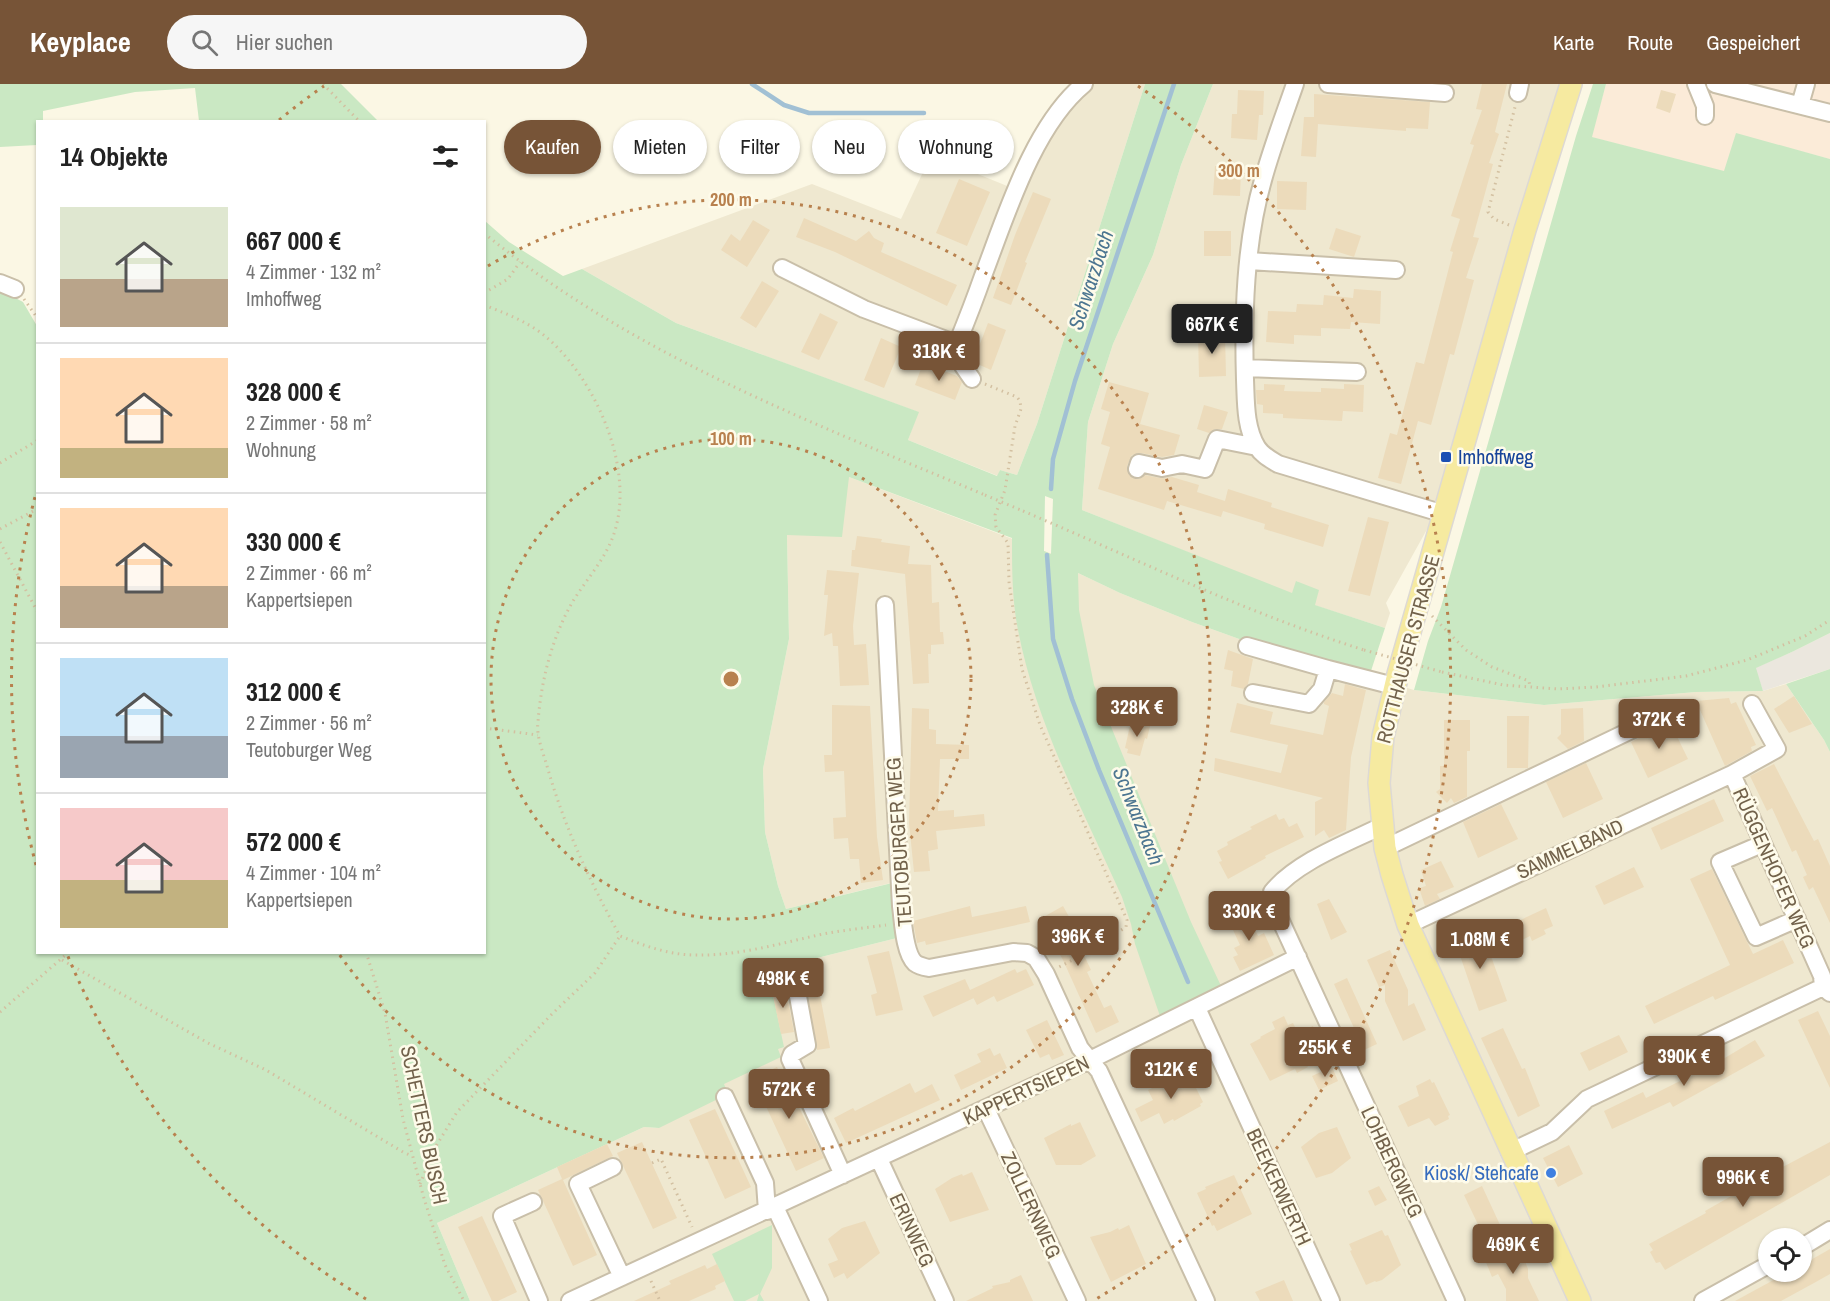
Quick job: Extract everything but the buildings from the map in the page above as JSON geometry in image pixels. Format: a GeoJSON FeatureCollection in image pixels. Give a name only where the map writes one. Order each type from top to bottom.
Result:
{"type":"FeatureCollection","features":[{"type":"Feature","properties":{"kind":"main road","name":"ROTTHAUSER STRASSE"},"geometry":{"type":"LineString","coordinates":[[1571,84],[1525,230],[1394,686],[1383,736],[1379,783],[1384,848],[1408,925],[1580,1301]]}},
{"type":"Feature","properties":{"kind":"street"},"geometry":{"type":"LineString","coordinates":[[972,379],[963,366],[957,344],[1028,162],[1069,96],[1084,84]]}},
{"type":"Feature","properties":{"kind":"street"},"geometry":{"type":"LineString","coordinates":[[1295,84],[1262,180],[1249,261],[1245,313],[1248,425],[1262,454],[1278,464],[1444,514]]}},
{"type":"Feature","properties":{"kind":"street"},"geometry":{"type":"LineString","coordinates":[[1328,84],[1445,93]]}},
{"type":"Feature","properties":{"kind":"street"},"geometry":{"type":"LineString","coordinates":[[1696,84],[1705,106],[1704,116]]}},
{"type":"Feature","properties":{"kind":"street"},"geometry":{"type":"LineString","coordinates":[[1715,84],[1830,113]]}},
{"type":"Feature","properties":{"kind":"street"},"geometry":{"type":"LineString","coordinates":[[1800,105],[1806,84]]}},
{"type":"Feature","properties":{"kind":"street"},"geometry":{"type":"LineString","coordinates":[[1249,261],[1396,270]]}},
{"type":"Feature","properties":{"kind":"street"},"geometry":{"type":"LineString","coordinates":[[782,268],[864,309],[957,344]]}},
{"type":"Feature","properties":{"kind":"street"},"geometry":{"type":"LineString","coordinates":[[1245,368],[1357,372]]}},
{"type":"Feature","properties":{"kind":"street"},"geometry":{"type":"LineString","coordinates":[[1137,469],[1139,463],[1162,468],[1182,464],[1205,469],[1216,439],[1257,447]]}},
{"type":"Feature","properties":{"kind":"street","name":"TEUTOBURGER WEG"},"geometry":{"type":"LineString","coordinates":[[885,605],[899,881],[909,954],[915,964],[929,968],[1013,952],[1027,953],[1036,958],[1046,974],[1080,1048],[1099,1071],[1206,1301]]}},
{"type":"Feature","properties":{"kind":"street"},"geometry":{"type":"LineString","coordinates":[[1247,646],[1394,686]]}},
{"type":"Feature","properties":{"kind":"street"},"geometry":{"type":"LineString","coordinates":[[1253,693],[1309,704],[1322,688],[1328,669]]}},
{"type":"Feature","properties":{"kind":"street","name":"SAMMELBAND"},"geometry":{"type":"LineString","coordinates":[[1408,925],[1732,774],[1777,749],[1752,704]]}},
{"type":"Feature","properties":{"kind":"street"},"geometry":{"type":"LineString","coordinates":[[1384,848],[1646,723]]}},
{"type":"Feature","properties":{"kind":"street","name":"RÜGGENHOFER WEG"},"geometry":{"type":"LineString","coordinates":[[1732,774],[1827,990]]}},
{"type":"Feature","properties":{"kind":"street"},"geometry":{"type":"LineString","coordinates":[[1298,957],[1274,906],[1272,892],[1281,880],[1297,869],[1382,826]]}},
{"type":"Feature","properties":{"kind":"street"},"geometry":{"type":"LineString","coordinates":[[1762,844],[1720,862],[1756,937],[1797,919]]}},
{"type":"Feature","properties":{"kind":"street","name":"KAPPERTSIEPEN"},"geometry":{"type":"LineString","coordinates":[[570,1301],[1090,1060],[1298,957]]}},
{"type":"Feature","properties":{"kind":"street","name":"LOHBERGWEG"},"geometry":{"type":"LineString","coordinates":[[1298,957],[1456,1301]]}},
{"type":"Feature","properties":{"kind":"street"},"geometry":{"type":"LineString","coordinates":[[795,980],[807,1045],[792,1054],[790,1059],[843,1175]]}},
{"type":"Feature","properties":{"kind":"street"},"geometry":{"type":"LineString","coordinates":[[1510,1152],[1552,1132],[1587,1099],[1827,990]]}},
{"type":"Feature","properties":{"kind":"street","name":"BEEKERWERTH"},"geometry":{"type":"LineString","coordinates":[[1197,1008],[1331,1301]]}},
{"type":"Feature","properties":{"kind":"street"},"geometry":{"type":"LineString","coordinates":[[725,1097],[765,1183],[771,1209],[819,1301]]}},
{"type":"Feature","properties":{"kind":"street","name":"ZOLLERNWEG"},"geometry":{"type":"LineString","coordinates":[[986,1109],[1077,1301]]}},
{"type":"Feature","properties":{"kind":"street","name":"ERINWEG"},"geometry":{"type":"LineString","coordinates":[[879,1159],[945,1301]]}},
{"type":"Feature","properties":{"kind":"street"},"geometry":{"type":"LineString","coordinates":[[613,1167],[578,1184],[622,1277]]}},
{"type":"Feature","properties":{"kind":"street"},"geometry":{"type":"LineString","coordinates":[[532,1202],[502,1216],[539,1301]]}},
{"type":"Feature","properties":{"kind":"street"},"geometry":{"type":"LineString","coordinates":[[1812,1241],[1830,1230]]}},
{"type":"Feature","properties":{"kind":"street"},"geometry":{"type":"LineString","coordinates":[[1703,1301],[1758,1271]]}},
{"type":"Feature","properties":{"kind":"path"},"geometry":{"type":"LineString","coordinates":[[323,84],[358,120]]}},
{"type":"Feature","properties":{"kind":"path"},"geometry":{"type":"LineString","coordinates":[[1519,89],[1488,212],[1501,223],[1525,230]]}},
{"type":"Feature","properties":{"kind":"path"},"geometry":{"type":"LineString","coordinates":[[486,235],[520,262],[622,330],[771,405],[1232,601],[1364,650],[1442,672],[1503,684],[1558,689],[1596,687],[1686,676],[1748,660],[1805,636],[1830,620]]}},
{"type":"Feature","properties":{"kind":"path"},"geometry":{"type":"LineString","coordinates":[[486,292],[508,279],[520,262]]}},
{"type":"Feature","properties":{"kind":"path"},"geometry":{"type":"LineString","coordinates":[[8,286],[36,317]]}},
{"type":"Feature","properties":{"kind":"path"},"geometry":{"type":"LineString","coordinates":[[486,306],[525,323],[545,336],[583,379],[609,434],[619,487],[616,528],[607,551],[573,602],[558,632],[548,662],[537,724],[538,735],[556,795],[579,857],[620,936],[654,949],[695,955],[753,949],[824,934],[903,923]]}},
{"type":"Feature","properties":{"kind":"path"},"geometry":{"type":"LineString","coordinates":[[972,379],[1020,400],[1021,409],[1015,426],[1005,490],[995,515],[996,527],[1008,543],[1009,582],[1022,669],[1040,725],[1127,920],[1126,927],[1086,953],[1046,974]]}},
{"type":"Feature","properties":{"kind":"path"},"geometry":{"type":"LineString","coordinates":[[0,463],[36,441]]}},
{"type":"Feature","properties":{"kind":"path"},"geometry":{"type":"LineString","coordinates":[[0,529],[36,510]]}},
{"type":"Feature","properties":{"kind":"path"},"geometry":{"type":"LineString","coordinates":[[0,542],[36,609]]}},
{"type":"Feature","properties":{"kind":"path"},"geometry":{"type":"LineString","coordinates":[[1418,603],[1466,650],[1492,668],[1528,681],[1530,687]]}},
{"type":"Feature","properties":{"kind":"path"},"geometry":{"type":"LineString","coordinates":[[486,728],[538,735]]}},
{"type":"Feature","properties":{"kind":"path"},"geometry":{"type":"LineString","coordinates":[[420,1184],[436,1146],[457,1112],[595,973],[620,936]]}},
{"type":"Feature","properties":{"kind":"path"},"geometry":{"type":"LineString","coordinates":[[0,1012],[67,954]]}},
{"type":"Feature","properties":{"kind":"path","name":"SCHETTERS BUSCH"},"geometry":{"type":"LineString","coordinates":[[367,954],[385,1013],[399,1100],[412,1156],[442,1255],[464,1301]]}},
{"type":"Feature","properties":{"kind":"path"},"geometry":{"type":"LineString","coordinates":[[62,960],[198,1038],[266,1070],[412,1156]]}},
{"type":"Feature","properties":{"kind":"path"},"geometry":{"type":"LineString","coordinates":[[652,1163],[661,1159],[699,1242]]}},
{"type":"Feature","properties":{"kind":"path"},"geometry":{"type":"LineString","coordinates":[[644,1267],[660,1301]]}},
{"type":"Feature","properties":{"kind":"shaded area"},"geometry":{"type":"Polygon","coordinates":[[[1069,84],[1145,84],[1037,424],[1017,475],[1000,470],[998,476],[908,440],[918,412],[676,323],[582,269],[812,184],[901,219],[922,174],[978,174],[1017,190],[1068,96],[1069,84]]]}},
{"type":"Feature","properties":{"kind":"shaded area"},"geometry":{"type":"Polygon","coordinates":[[[1213,84],[1567,84],[1435,515],[1386,603],[1390,613],[1385,628],[1314,605],[1297,581],[1292,594],[1082,510],[1088,422],[1113,344],[1153,255],[1181,165],[1213,84]]]}},
{"type":"Feature","properties":{"kind":"shaded area"},"geometry":{"type":"Polygon","coordinates":[[[1606,84],[1830,84],[1830,159],[1736,134],[1725,172],[1591,137],[1606,84]]]}},
{"type":"Feature","properties":{"kind":"shaded area"},"geometry":{"type":"Polygon","coordinates":[[[849,477],[1052,554],[1078,573],[1192,622],[1242,640],[1414,690],[1544,705],[1696,692],[1763,691],[1786,684],[1830,752],[1830,1301],[470,1301],[437,1223],[644,1127],[659,1128],[706,1005],[813,959],[897,938],[891,883],[786,909],[765,832],[763,769],[789,639],[787,535],[849,477]]]}},
{"type":"Feature","properties":{"kind":"shaded area"},"geometry":{"type":"Polygon","coordinates":[[[1830,633],[1830,669],[1763,691],[1755,668],[1830,633]]]}},
{"type":"Feature","properties":{"kind":"green space"},"geometry":{"type":"Polygon","coordinates":[[[0,84],[341,84],[377,120],[199,120],[195,88],[135,92],[43,111],[43,120],[36,120],[36,145],[0,147],[0,84]]]}},
{"type":"Feature","properties":{"kind":"green space"},"geometry":{"type":"Polygon","coordinates":[[[1145,84],[1213,84],[1181,165],[1153,255],[1113,344],[1088,422],[1082,510],[1292,593],[1296,581],[1319,590],[1315,605],[1385,628],[1369,677],[1242,640],[1120,593],[1078,573],[1079,610],[1094,685],[1191,922],[1222,988],[1160,1016],[1135,944],[1122,897],[1062,766],[1036,699],[1016,619],[1012,538],[849,477],[842,537],[787,535],[789,639],[763,769],[765,832],[786,909],[892,883],[897,938],[813,959],[814,970],[771,986],[784,1047],[778,1049],[781,1057],[724,1084],[728,1094],[659,1128],[644,1127],[437,1223],[470,1301],[0,1301],[0,290],[23,302],[36,324],[36,954],[486,954],[486,222],[509,242],[563,276],[582,269],[676,323],[919,412],[908,440],[997,476],[1000,470],[1017,475],[1037,424],[1145,84]],[[1045,496],[1044,551],[1051,554],[1053,499],[1045,496]]]}},
{"type":"Feature","properties":{"kind":"green space"},"geometry":{"type":"Polygon","coordinates":[[[1593,84],[1606,84],[1592,137],[1724,171],[1736,133],[1830,159],[1830,633],[1756,668],[1763,691],[1696,692],[1544,705],[1414,690],[1428,641],[1441,607],[1576,136],[1593,84]]]}},
{"type":"Feature","properties":{"kind":"green space"},"geometry":{"type":"Polygon","coordinates":[[[1830,669],[1830,752],[1786,684],[1830,669]]]}},
{"type":"Feature","properties":{"kind":"green space"},"geometry":{"type":"Polygon","coordinates":[[[772,1225],[772,1268],[760,1294],[764,1301],[757,1301],[759,1294],[745,1301],[734,1301],[712,1254],[772,1225]]]}},
{"type":"Feature","properties":{"kind":"waterway"},"geometry":{"type":"LineString","coordinates":[[752,84],[784,105],[809,113],[924,113]]}},
{"type":"Feature","properties":{"kind":"waterway","name":"Schwarzbach"},"geometry":{"type":"LineString","coordinates":[[1051,489],[1053,459],[1075,381],[1174,84]]}},
{"type":"Feature","properties":{"kind":"waterway","name":"Schwarzbach"},"geometry":{"type":"LineString","coordinates":[[1047,555],[1053,639],[1072,699],[1099,770],[1188,982]]}},
{"type":"Feature","properties":{"kind":"place","name":"Imhoffweg"},"geometry":{"type":"Point","coordinates":[1446,457]}},
{"type":"Feature","properties":{"kind":"place","name":"Kiosk/ Stehcafe"},"geometry":{"type":"Point","coordinates":[1551,1173]}}]}
